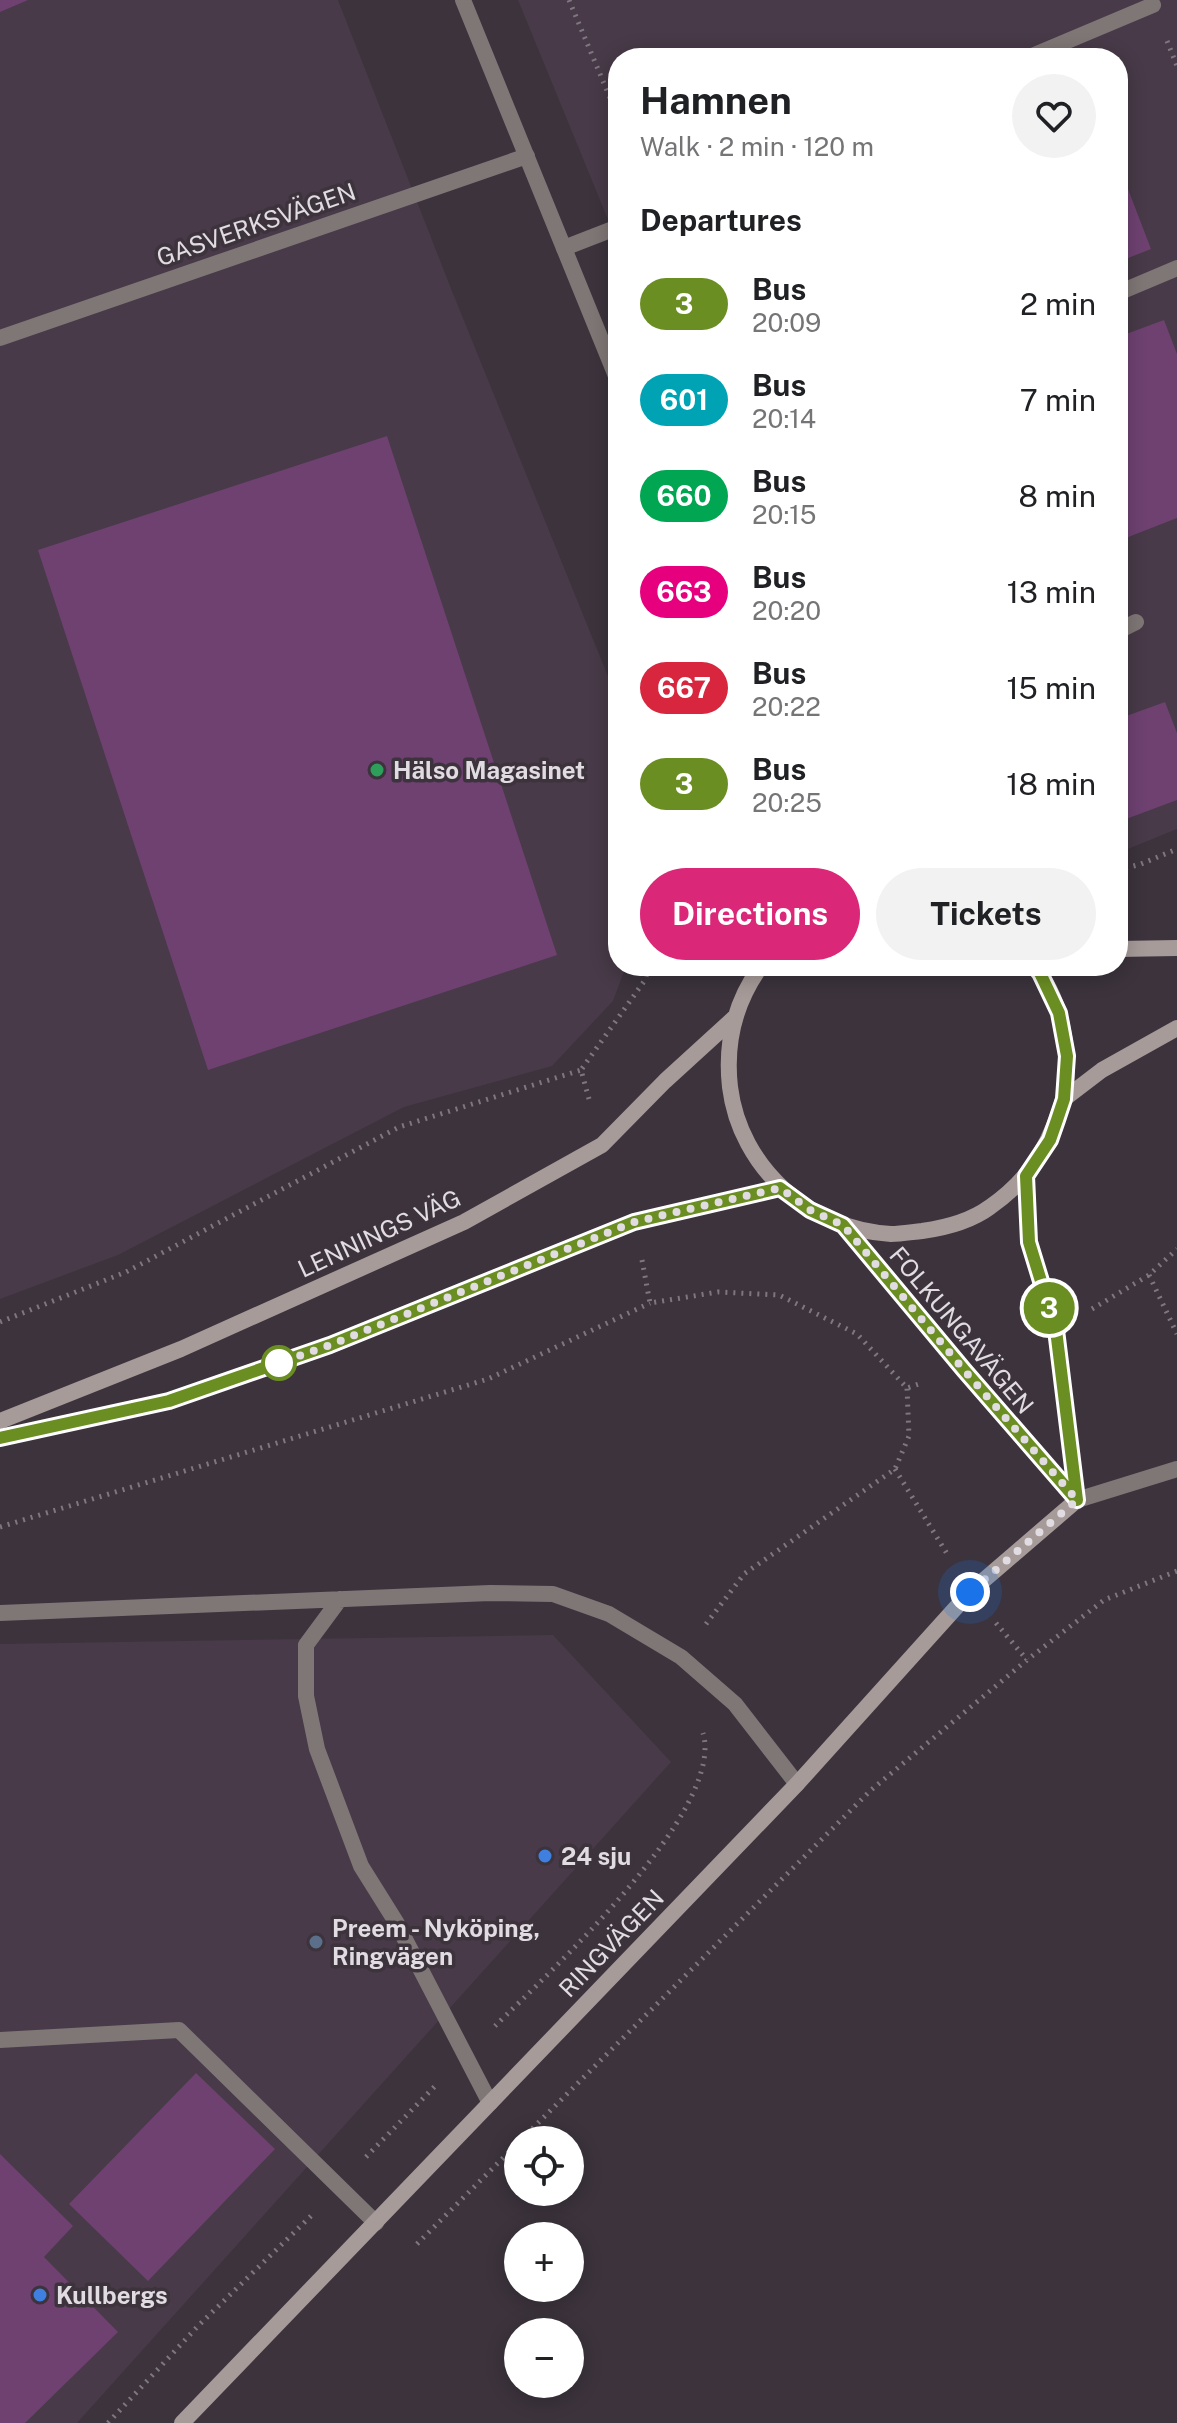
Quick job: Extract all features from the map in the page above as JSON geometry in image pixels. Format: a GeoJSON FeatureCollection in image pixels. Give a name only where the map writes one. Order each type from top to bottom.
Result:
{"type":"FeatureCollection","features":[{"type":"Feature","properties":{"kind":"main road"},"geometry":{"type":"LineString","coordinates":[[1128,949],[1177,948]]}},
{"type":"Feature","properties":{"kind":"main road"},"geometry":{"type":"LineString","coordinates":[[753,976],[734,1018],[728,1063],[733,1109],[751,1152],[780,1188],[810,1210],[843,1225],[892,1234],[942,1228],[988,1209],[1026,1176],[1050,1140],[1064,1099],[1067,1056],[1059,1013],[1041,976]]}},
{"type":"Feature","properties":{"kind":"main road","name":"LENNINGS VÄG"},"geometry":{"type":"LineString","coordinates":[[0,1421],[181,1349],[464,1222],[602,1145],[665,1081],[734,1018]]}},
{"type":"Feature","properties":{"kind":"main road"},"geometry":{"type":"LineString","coordinates":[[1064,1099],[1102,1070],[1177,1028]]}},
{"type":"Feature","properties":{"kind":"main road","name":"FOLKUNGAVÄGEN"},"geometry":{"type":"LineString","coordinates":[[1026,1176],[1029,1242],[1056,1330],[1077,1500]]}},
{"type":"Feature","properties":{"kind":"main road"},"geometry":{"type":"LineString","coordinates":[[0,1438],[169,1401],[330,1345],[634,1222],[780,1188]]}},
{"type":"Feature","properties":{"kind":"main road","name":"FOLKUNGAVÄGEN"},"geometry":{"type":"LineString","coordinates":[[843,1225],[1077,1500]]}},
{"type":"Feature","properties":{"kind":"main road","name":"RINGVÄGEN"},"geometry":{"type":"LineString","coordinates":[[182,2423],[797,1784],[970,1592],[1077,1500]]}},
{"type":"Feature","properties":{"kind":"street"},"geometry":{"type":"LineString","coordinates":[[463,0],[608,356]]}},
{"type":"Feature","properties":{"kind":"street"},"geometry":{"type":"LineString","coordinates":[[1051,48],[1153,5]]}},
{"type":"Feature","properties":{"kind":"street","name":"GASVERKSVÄGEN"},"geometry":{"type":"LineString","coordinates":[[0,338],[527,156]]}},
{"type":"Feature","properties":{"kind":"street"},"geometry":{"type":"LineString","coordinates":[[564,248],[608,231]]}},
{"type":"Feature","properties":{"kind":"street"},"geometry":{"type":"LineString","coordinates":[[1128,289],[1177,268]]}},
{"type":"Feature","properties":{"kind":"street"},"geometry":{"type":"LineString","coordinates":[[1128,626],[1136,622]]}},
{"type":"Feature","properties":{"kind":"street"},"geometry":{"type":"LineString","coordinates":[[1077,1500],[1177,1469]]}},
{"type":"Feature","properties":{"kind":"street"},"geometry":{"type":"LineString","coordinates":[[0,1613],[490,1593],[553,1594],[609,1614],[681,1657],[735,1704],[797,1784]]}},
{"type":"Feature","properties":{"kind":"street"},"geometry":{"type":"LineString","coordinates":[[340,1599],[306,1645],[306,1696],[317,1749],[361,1866],[396,1922],[490,2103]]}},
{"type":"Feature","properties":{"kind":"street"},"geometry":{"type":"LineString","coordinates":[[0,2040],[179,2030],[376,2223]]}},
{"type":"Feature","properties":{"kind":"path"},"geometry":{"type":"LineString","coordinates":[[569,0],[608,93]]}},
{"type":"Feature","properties":{"kind":"path"},"geometry":{"type":"LineString","coordinates":[[1128,867],[1177,849]]}},
{"type":"Feature","properties":{"kind":"path"},"geometry":{"type":"LineString","coordinates":[[0,1322],[126,1272],[399,1127],[581,1070]]}},
{"type":"Feature","properties":{"kind":"path"},"geometry":{"type":"LineString","coordinates":[[1149,1275],[1177,1334]]}},
{"type":"Feature","properties":{"kind":"path"},"geometry":{"type":"LineString","coordinates":[[0,1527],[488,1379],[650,1303]]}},
{"type":"Feature","properties":{"kind":"path"},"geometry":{"type":"LineString","coordinates":[[681,1657],[744,1574],[895,1469],[909,1436],[907,1388]]}},
{"type":"Feature","properties":{"kind":"path"},"geometry":{"type":"LineString","coordinates":[[535,2126],[870,1791],[1104,1600],[1177,1571]]}},
{"type":"Feature","properties":{"kind":"path"},"geometry":{"type":"LineString","coordinates":[[108,2423],[198,2326],[298,2230],[465,2056],[585,1937],[634,1882],[665,1840],[701,1777],[706,1744],[702,1729]]}},
{"type":"Feature","properties":{"kind":"shaded area"},"geometry":{"type":"Polygon","coordinates":[[[0,0],[338,0],[608,676],[608,976],[622,976],[613,1001],[552,1066],[404,1107],[118,1255],[0,1299],[0,0]]]}},
{"type":"Feature","properties":{"kind":"shaded area"},"geometry":{"type":"Polygon","coordinates":[[[518,0],[1177,0],[1177,829],[1128,849],[1128,48],[608,48],[608,220],[518,0]]]}},
{"type":"Feature","properties":{"kind":"shaded area"},"geometry":{"type":"Polygon","coordinates":[[[553,1635],[671,1762],[77,2423],[0,2423],[0,1644],[553,1635]]]}},
{"type":"Feature","properties":{"kind":"building"},"geometry":{"type":"Polygon","coordinates":[[[0,0],[28,0],[0,12],[0,0]]]}},
{"type":"Feature","properties":{"kind":"building"},"geometry":{"type":"Polygon","coordinates":[[[1128,189],[1151,249],[1128,258],[1128,189]]]}},
{"type":"Feature","properties":{"kind":"building"},"geometry":{"type":"Polygon","coordinates":[[[1164,320],[1177,354],[1177,518],[1128,537],[1128,333],[1164,320]]]}},
{"type":"Feature","properties":{"kind":"building"},"geometry":{"type":"Polygon","coordinates":[[[387,436],[557,955],[208,1070],[38,550],[387,436]]]}},
{"type":"Feature","properties":{"kind":"building"},"geometry":{"type":"Polygon","coordinates":[[[1165,702],[1177,733],[1177,800],[1128,818],[1128,715],[1165,702]]]}},
{"type":"Feature","properties":{"kind":"building"},"geometry":{"type":"Polygon","coordinates":[[[196,2073],[275,2149],[148,2281],[69,2204],[196,2073]]]}},
{"type":"Feature","properties":{"kind":"building","name":"Kullbergs"},"geometry":{"type":"Polygon","coordinates":[[[0,2154],[73,2226],[44,2257],[118,2332],[25,2423],[0,2423],[0,2154]]]}},
{"type":"Feature","properties":{"kind":"bus line","name":"3"},"geometry":{"type":"LineString","coordinates":[[0,1438],[169,1401],[330,1345],[634,1222],[780,1188],[810,1210],[843,1225],[1077,1500],[1056,1330],[1029,1242],[1026,1176],[1050,1140],[1057,1120],[1064,1099],[1067,1056],[1059,1013],[1041,976]]}},
{"type":"Feature","properties":{"kind":"place","name":"Hälso Magasinet"},"geometry":{"type":"Point","coordinates":[377,770]}},
{"type":"Feature","properties":{"kind":"place","name":"24 sju"},"geometry":{"type":"Point","coordinates":[545,1856]}},
{"type":"Feature","properties":{"kind":"place","name":"Preem - Nyköping, Ringvägen"},"geometry":{"type":"Point","coordinates":[316,1942]}},
{"type":"Feature","properties":{"kind":"place","name":"Kullbergs"},"geometry":{"type":"Point","coordinates":[40,2295]}},
{"type":"Feature","properties":{"kind":"route"},"geometry":{"type":"LineString","coordinates":[[279,1363],[276,1364],[634,1222],[780,1188],[810,1210],[843,1225],[1077,1500],[970,1592]]}}]}
